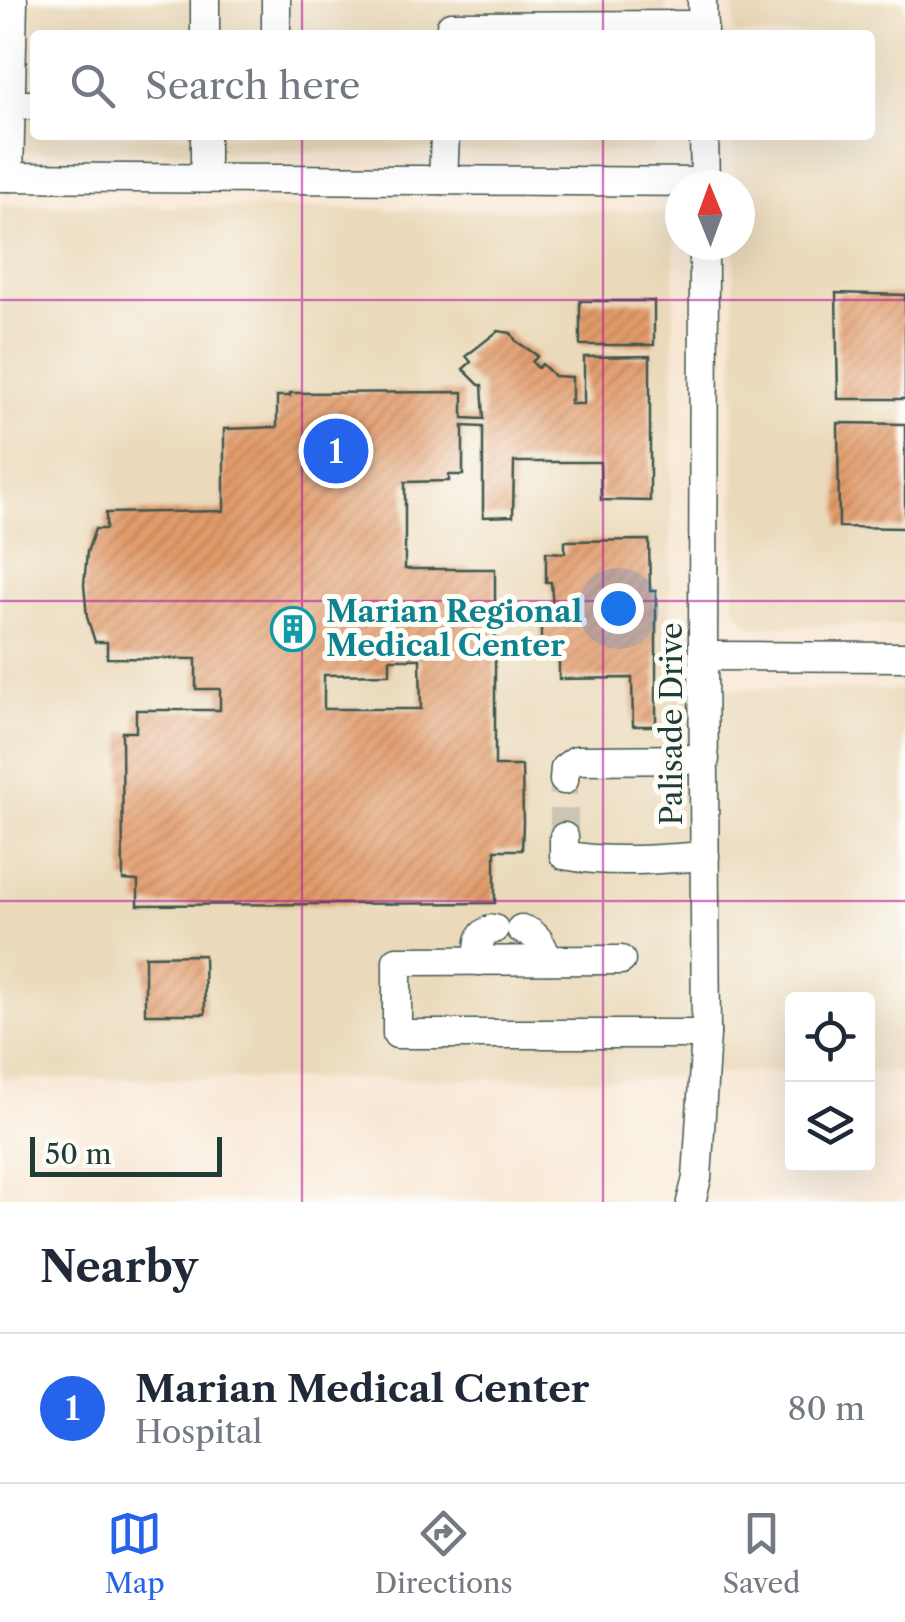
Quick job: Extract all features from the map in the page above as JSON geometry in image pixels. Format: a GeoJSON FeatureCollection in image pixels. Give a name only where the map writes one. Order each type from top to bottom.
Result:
{"type":"FeatureCollection","features":[{"type":"Feature","properties":{"kind":"street"},"geometry":{"type":"LineString","coordinates":[[13,0],[22,105],[4,177],[665,183]]}},
{"type":"Feature","properties":{"kind":"street"},"geometry":{"type":"LineString","coordinates":[[205,0],[205,30]]}},
{"type":"Feature","properties":{"kind":"street"},"geometry":{"type":"LineString","coordinates":[[276,0],[276,30]]}},
{"type":"Feature","properties":{"kind":"street"},"geometry":{"type":"LineString","coordinates":[[452,30],[452,26],[702,20]]}},
{"type":"Feature","properties":{"kind":"street"},"geometry":{"type":"LineString","coordinates":[[205,140],[206,178]]}},
{"type":"Feature","properties":{"kind":"street"},"geometry":{"type":"LineString","coordinates":[[443,180],[445,140]]}},
{"type":"Feature","properties":{"kind":"street"},"geometry":{"type":"LineString","coordinates":[[704,140],[704,170]]}},
{"type":"Feature","properties":{"kind":"street","name":"Palisade Drive"},"geometry":{"type":"LineString","coordinates":[[691,1202],[698,1168],[706,1034],[704,260]]}},
{"type":"Feature","properties":{"kind":"street"},"geometry":{"type":"LineString","coordinates":[[703,656],[905,657]]}},
{"type":"Feature","properties":{"kind":"street"},"geometry":{"type":"LineString","coordinates":[[564,780],[565,768],[576,760],[705,759]]}},
{"type":"Feature","properties":{"kind":"street"},"geometry":{"type":"LineString","coordinates":[[564,836],[564,855],[590,860],[706,856]]}},
{"type":"Feature","properties":{"kind":"street"},"geometry":{"type":"LineString","coordinates":[[479,961],[479,939],[485,932],[508,929],[532,932],[548,960]]}},
{"type":"Feature","properties":{"kind":"street"},"geometry":{"type":"LineString","coordinates":[[621,960],[397,961],[397,1034],[706,1034]]}},
{"type":"Feature","properties":{"kind":"shaded area"},"geometry":{"type":"Polygon","coordinates":[[[0,0],[666,0],[666,30],[30,30],[30,140],[659,140],[648,152],[0,151],[0,0]]]}},
{"type":"Feature","properties":{"kind":"shaded area"},"geometry":{"type":"Polygon","coordinates":[[[734,0],[905,0],[905,625],[751,626],[734,608],[734,260],[755,260],[755,170],[734,170],[734,140],[875,140],[875,30],[734,30],[734,0]]]}},
{"type":"Feature","properties":{"kind":"shaded area"},"geometry":{"type":"Polygon","coordinates":[[[0,205],[665,212],[665,260],[674,260],[669,689],[905,690],[905,1073],[875,1072],[875,992],[785,992],[785,1072],[661,1079],[0,1079],[0,205]]]}},
{"type":"Feature","properties":{"kind":"building"},"geometry":{"type":"Polygon","coordinates":[[[836,293],[905,295],[905,399],[838,399],[836,293]]]}},
{"type":"Feature","properties":{"kind":"building"},"geometry":{"type":"Polygon","coordinates":[[[580,301],[654,301],[654,345],[580,345],[580,301]]]}},
{"type":"Feature","properties":{"kind":"building","name":"Marian Regional Medical Center"},"geometry":{"type":"Polygon","coordinates":[[[498,331],[511,333],[538,356],[532,362],[538,368],[542,364],[554,376],[572,377],[570,404],[584,404],[584,357],[650,356],[650,501],[601,500],[600,462],[514,462],[513,516],[483,517],[483,427],[463,426],[463,475],[449,475],[449,481],[405,482],[405,569],[495,569],[495,766],[522,766],[523,822],[522,850],[495,850],[495,903],[138,905],[138,881],[123,880],[122,732],[136,732],[136,710],[220,710],[220,689],[196,689],[196,659],[107,658],[107,642],[95,642],[87,617],[84,585],[87,552],[95,529],[106,529],[106,513],[224,511],[224,429],[277,427],[277,396],[463,392],[463,418],[484,419],[482,385],[463,369],[471,362],[466,356],[498,331]],[[390,659],[390,674],[324,675],[324,709],[421,709],[420,659],[390,659]]]}},
{"type":"Feature","properties":{"kind":"building"},"geometry":{"type":"Polygon","coordinates":[[[838,423],[905,424],[905,528],[839,527],[838,423]]]}},
{"type":"Feature","properties":{"kind":"building"},"geometry":{"type":"Polygon","coordinates":[[[649,540],[650,591],[656,591],[656,726],[633,726],[632,678],[559,679],[559,653],[541,653],[541,609],[553,609],[551,582],[546,582],[546,552],[565,553],[565,541],[649,540]]]}},
{"type":"Feature","properties":{"kind":"building"},"geometry":{"type":"Polygon","coordinates":[[[204,955],[205,1014],[145,1014],[145,956],[204,955]]]}},
{"type":"Feature","properties":{"kind":"tunnel"},"geometry":{"type":"LineString","coordinates":[[564,780],[564,837]]}},
{"type":"Feature","properties":{"kind":"place","name":"Marian Medical Center"},"geometry":{"type":"Point","coordinates":[336,451]}},
{"type":"Feature","properties":{"kind":"place","name":"Marian Regional Medical Center"},"geometry":{"type":"Point","coordinates":[293,629]}}]}
